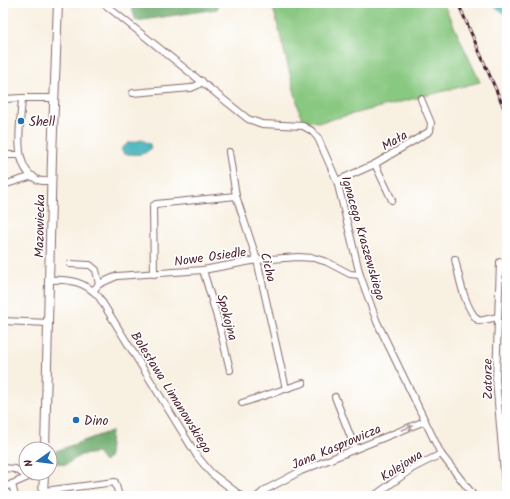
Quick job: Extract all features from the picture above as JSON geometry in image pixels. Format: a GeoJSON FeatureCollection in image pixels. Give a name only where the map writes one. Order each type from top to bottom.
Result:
{"type":"FeatureCollection","features":[{"type":"Feature","properties":{"kind":"main road","name":"Mazowiecka"},"geometry":{"type":"LineString","coordinates":[[45,441],[51,181],[58,3]]}},
{"type":"Feature","properties":{"kind":"main road"},"geometry":{"type":"LineString","coordinates":[[43,494],[44,481]]}},
{"type":"Feature","properties":{"kind":"street"},"geometry":{"type":"LineString","coordinates":[[103,3],[202,81],[198,85],[191,88],[133,93]]}},
{"type":"Feature","properties":{"kind":"street","name":"Ignacego Kraszewskiego"},"geometry":{"type":"LineString","coordinates":[[202,81],[253,122],[262,124],[297,125],[309,129],[318,138],[337,180],[360,275],[377,322],[441,454],[473,496]]}},
{"type":"Feature","properties":{"kind":"street"},"geometry":{"type":"LineString","coordinates":[[22,98],[20,155],[26,170],[36,179],[51,181]]}},
{"type":"Feature","properties":{"kind":"street"},"geometry":{"type":"LineString","coordinates":[[3,99],[54,98]]}},
{"type":"Feature","properties":{"kind":"street","name":"Mała"},"geometry":{"type":"LineString","coordinates":[[337,180],[376,164],[430,131],[431,123],[421,99]]}},
{"type":"Feature","properties":{"kind":"street","name":"Cicha"},"geometry":{"type":"LineString","coordinates":[[229,152],[236,196],[257,260],[286,389]]}},
{"type":"Feature","properties":{"kind":"street"},"geometry":{"type":"LineString","coordinates":[[3,155],[20,155]]}},
{"type":"Feature","properties":{"kind":"street"},"geometry":{"type":"LineString","coordinates":[[376,164],[392,200]]}},
{"type":"Feature","properties":{"kind":"street"},"geometry":{"type":"LineString","coordinates":[[3,185],[33,176]]}},
{"type":"Feature","properties":{"kind":"street"},"geometry":{"type":"LineString","coordinates":[[154,274],[153,206],[156,204],[236,196]]}},
{"type":"Feature","properties":{"kind":"street","name":"Nowe Osiedle"},"geometry":{"type":"LineString","coordinates":[[93,291],[99,284],[117,276],[203,270],[257,260],[298,257],[314,258],[327,262],[350,274],[360,275]]}},
{"type":"Feature","properties":{"kind":"street"},"geometry":{"type":"LineString","coordinates":[[455,259],[462,289],[474,317],[478,321],[498,318]]}},
{"type":"Feature","properties":{"kind":"street","name":"Zatorze"},"geometry":{"type":"LineString","coordinates":[[500,262],[496,379],[506,496]]}},
{"type":"Feature","properties":{"kind":"street"},"geometry":{"type":"LineString","coordinates":[[70,264],[90,266],[96,270],[99,284]]}},
{"type":"Feature","properties":{"kind":"street","name":"Spokojna"},"geometry":{"type":"LineString","coordinates":[[203,270],[219,324],[230,370]]}},
{"type":"Feature","properties":{"kind":"street"},"geometry":{"type":"LineString","coordinates":[[50,280],[76,282],[93,291]]}},
{"type":"Feature","properties":{"kind":"street","name":"Bolesława Limanowskiego"},"geometry":{"type":"LineString","coordinates":[[93,291],[106,307],[197,456],[211,473],[241,496]]}},
{"type":"Feature","properties":{"kind":"street"},"geometry":{"type":"LineString","coordinates":[[3,321],[49,323]]}},
{"type":"Feature","properties":{"kind":"street"},"geometry":{"type":"LineString","coordinates":[[242,403],[303,383]]}},
{"type":"Feature","properties":{"kind":"street"},"geometry":{"type":"LineString","coordinates":[[335,397],[355,448]]}},
{"type":"Feature","properties":{"kind":"street"},"geometry":{"type":"LineString","coordinates":[[500,422],[507,414]]}},
{"type":"Feature","properties":{"kind":"street","name":"Jana Kasprowicza"},"geometry":{"type":"LineString","coordinates":[[258,496],[265,490],[301,471],[425,421]]}},
{"type":"Feature","properties":{"kind":"street","name":"Kolejowa"},"geometry":{"type":"LineString","coordinates":[[374,496],[413,468],[441,454]]}},
{"type":"Feature","properties":{"kind":"street"},"geometry":{"type":"LineString","coordinates":[[3,468],[15,469],[18,471]]}},
{"type":"Feature","properties":{"kind":"street"},"geometry":{"type":"LineString","coordinates":[[3,488],[19,481]]}},
{"type":"Feature","properties":{"kind":"street"},"geometry":{"type":"LineString","coordinates":[[43,494],[115,482],[119,496]]}},
{"type":"Feature","properties":{"kind":"street"},"geometry":{"type":"LineString","coordinates":[[12,484],[15,496]]}},
{"type":"Feature","properties":{"kind":"green space"},"geometry":{"type":"Polygon","coordinates":[[[134,3],[218,3],[217,9],[136,21],[132,9],[134,3]]]}},
{"type":"Feature","properties":{"kind":"green space"},"geometry":{"type":"Polygon","coordinates":[[[272,3],[443,3],[480,82],[321,122],[302,121],[272,3]]]}},
{"type":"Feature","properties":{"kind":"green space"},"geometry":{"type":"Polygon","coordinates":[[[111,431],[109,458],[104,462],[97,453],[81,455],[65,465],[58,463],[58,450],[111,431]]]}},
{"type":"Feature","properties":{"kind":"water"},"geometry":{"type":"Polygon","coordinates":[[[142,140],[150,144],[151,148],[145,153],[124,154],[121,149],[128,143],[142,140]]]}},
{"type":"Feature","properties":{"kind":"waterway"},"geometry":{"type":"LineString","coordinates":[[498,3],[507,10]]}},
{"type":"Feature","properties":{"kind":"railway"},"geometry":{"type":"LineString","coordinates":[[458,3],[507,115]]}},
{"type":"Feature","properties":{"kind":"place","name":"Shell"},"geometry":{"type":"Point","coordinates":[21,121]}},
{"type":"Feature","properties":{"kind":"place","name":"Dino"},"geometry":{"type":"Point","coordinates":[76,420]}}]}
